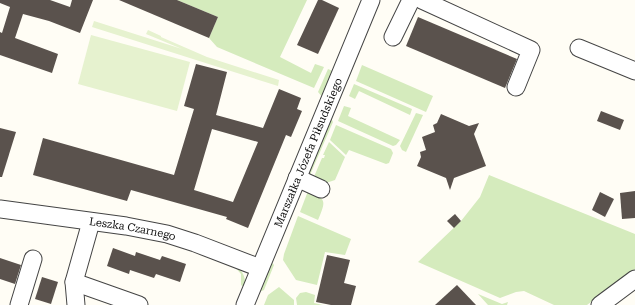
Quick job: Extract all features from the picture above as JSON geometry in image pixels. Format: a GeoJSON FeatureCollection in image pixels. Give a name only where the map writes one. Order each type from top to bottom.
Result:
{"type":"FeatureCollection","features":[{"type":"Feature","properties":{"kind":"street"},"geometry":{"type":"LineString","coordinates":[[393,37],[411,0]]}},
{"type":"Feature","properties":{"kind":"street"},"geometry":{"type":"LineString","coordinates":[[422,0],[531,50],[516,87]]}},
{"type":"Feature","properties":{"kind":"street","name":"Marszałka Józefa Piłsudskiego"},"geometry":{"type":"LineString","coordinates":[[245,305],[368,2]]}},
{"type":"Feature","properties":{"kind":"street"},"geometry":{"type":"LineString","coordinates":[[579,48],[635,71]]}},
{"type":"Feature","properties":{"kind":"street"},"geometry":{"type":"LineString","coordinates":[[297,178],[321,189]]}},
{"type":"Feature","properties":{"kind":"street","name":"Leszka Czarnego"},"geometry":{"type":"LineString","coordinates":[[0,209],[126,226],[167,234],[260,268]]}},
{"type":"Feature","properties":{"kind":"street"},"geometry":{"type":"LineString","coordinates":[[76,305],[74,282],[92,222]]}},
{"type":"Feature","properties":{"kind":"street"},"geometry":{"type":"LineString","coordinates":[[19,305],[33,259]]}},
{"type":"Feature","properties":{"kind":"street"},"geometry":{"type":"LineString","coordinates":[[600,305],[635,279]]}},
{"type":"Feature","properties":{"kind":"street"},"geometry":{"type":"LineString","coordinates":[[74,282],[140,305]]}},
{"type":"Feature","properties":{"kind":"green space"},"geometry":{"type":"Polygon","coordinates":[[[177,0],[307,0],[280,57],[311,73],[315,64],[324,67],[314,88],[217,47],[209,38],[218,17],[177,0]]]}},
{"type":"Feature","properties":{"kind":"green space"},"geometry":{"type":"Polygon","coordinates":[[[94,21],[182,49],[146,34],[148,30],[207,57],[279,80],[278,86],[92,27],[94,21]]]}},
{"type":"Feature","properties":{"kind":"green space"},"geometry":{"type":"Polygon","coordinates":[[[91,35],[190,62],[177,111],[78,84],[91,35]]]}},
{"type":"Feature","properties":{"kind":"green space"},"geometry":{"type":"Polygon","coordinates":[[[362,65],[433,96],[426,112],[356,81],[362,65]]]}},
{"type":"Feature","properties":{"kind":"green space"},"geometry":{"type":"Polygon","coordinates":[[[328,69],[335,72],[324,99],[318,92],[328,69]]]}},
{"type":"Feature","properties":{"kind":"green space"},"geometry":{"type":"Polygon","coordinates":[[[354,84],[412,109],[410,115],[359,91],[355,99],[349,96],[354,84]]]}},
{"type":"Feature","properties":{"kind":"green space"},"geometry":{"type":"Polygon","coordinates":[[[344,106],[351,108],[348,116],[400,140],[393,146],[338,121],[344,106]]]}},
{"type":"Feature","properties":{"kind":"green space"},"geometry":{"type":"Polygon","coordinates":[[[416,113],[423,115],[406,152],[402,150],[400,146],[416,113]]]}},
{"type":"Feature","properties":{"kind":"green space"},"geometry":{"type":"Polygon","coordinates":[[[331,118],[333,122],[310,175],[308,172],[331,118]]]}},
{"type":"Feature","properties":{"kind":"green space"},"geometry":{"type":"Polygon","coordinates":[[[336,125],[391,149],[393,153],[389,163],[386,164],[349,150],[346,155],[330,140],[336,125]]]}},
{"type":"Feature","properties":{"kind":"green space"},"geometry":{"type":"Polygon","coordinates":[[[329,142],[345,157],[335,180],[326,183],[313,179],[322,158],[324,158],[325,155],[323,155],[329,142]]]}},
{"type":"Feature","properties":{"kind":"green space"},"geometry":{"type":"Polygon","coordinates":[[[489,175],[635,234],[635,269],[587,305],[554,305],[524,291],[516,292],[500,298],[418,262],[461,221],[480,197],[489,175]]]}},
{"type":"Feature","properties":{"kind":"green space"},"geometry":{"type":"Polygon","coordinates":[[[308,191],[319,196],[323,201],[318,220],[300,212],[308,191]]]}},
{"type":"Feature","properties":{"kind":"green space"},"geometry":{"type":"Polygon","coordinates":[[[298,216],[351,239],[345,255],[325,252],[317,285],[296,280],[283,260],[298,216]]]}},
{"type":"Feature","properties":{"kind":"green space"},"geometry":{"type":"Polygon","coordinates":[[[270,260],[274,265],[264,290],[259,292],[257,291],[270,260]]]}},
{"type":"Feature","properties":{"kind":"green space"},"geometry":{"type":"Polygon","coordinates":[[[234,266],[244,275],[245,288],[241,285],[241,274],[234,266]]]}},
{"type":"Feature","properties":{"kind":"green space"},"geometry":{"type":"Polygon","coordinates":[[[279,287],[294,300],[294,305],[264,305],[268,295],[279,287]]]}},
{"type":"Feature","properties":{"kind":"green space"},"geometry":{"type":"Polygon","coordinates":[[[306,292],[315,295],[314,303],[323,305],[297,305],[296,298],[300,293],[306,292]]]}},
{"type":"Feature","properties":{"kind":"green space"},"geometry":{"type":"Polygon","coordinates":[[[478,294],[502,304],[508,302],[507,305],[488,305],[478,294]]]}},
{"type":"Feature","properties":{"kind":"building"},"geometry":{"type":"Polygon","coordinates":[[[0,0],[50,0],[70,7],[72,0],[93,0],[80,33],[49,21],[23,14],[15,38],[58,54],[52,73],[0,55],[0,32],[2,33],[10,7],[0,3],[0,0]]]}},
{"type":"Feature","properties":{"kind":"building"},"geometry":{"type":"Polygon","coordinates":[[[119,0],[177,0],[218,17],[209,38],[119,0]]]}},
{"type":"Feature","properties":{"kind":"building"},"geometry":{"type":"Polygon","coordinates":[[[318,0],[322,0],[339,8],[318,54],[297,45],[318,0]]]}},
{"type":"Feature","properties":{"kind":"building"},"geometry":{"type":"Polygon","coordinates":[[[418,17],[517,59],[505,88],[406,46],[418,17]]]}},
{"type":"Feature","properties":{"kind":"building"},"geometry":{"type":"Polygon","coordinates":[[[196,64],[227,72],[216,115],[263,128],[279,89],[301,98],[297,109],[302,111],[291,137],[286,135],[248,228],[226,219],[227,217],[131,190],[127,201],[33,175],[43,138],[174,175],[194,109],[184,106],[196,64]],[[212,129],[194,190],[233,202],[258,142],[212,129]]]}},
{"type":"Feature","properties":{"kind":"building"},"geometry":{"type":"Polygon","coordinates":[[[601,111],[624,120],[620,130],[597,121],[601,111]]]}},
{"type":"Feature","properties":{"kind":"building"},"geometry":{"type":"Polygon","coordinates":[[[441,114],[469,126],[479,123],[474,134],[486,166],[454,178],[450,190],[446,178],[417,166],[421,157],[420,152],[426,150],[422,137],[435,132],[433,125],[437,123],[441,114]]]}},
{"type":"Feature","properties":{"kind":"building"},"geometry":{"type":"Polygon","coordinates":[[[0,128],[16,132],[2,177],[0,177],[0,128]]]}},
{"type":"Feature","properties":{"kind":"building"},"geometry":{"type":"Polygon","coordinates":[[[635,191],[635,218],[622,219],[620,193],[635,191]]]}},
{"type":"Feature","properties":{"kind":"building"},"geometry":{"type":"Polygon","coordinates":[[[600,192],[614,199],[605,217],[592,210],[600,192]]]}},
{"type":"Feature","properties":{"kind":"building"},"geometry":{"type":"Polygon","coordinates":[[[455,214],[461,221],[454,228],[447,221],[455,214]]]}},
{"type":"Feature","properties":{"kind":"building"},"geometry":{"type":"Polygon","coordinates":[[[113,248],[135,256],[136,252],[160,260],[162,256],[186,264],[180,282],[156,274],[154,278],[130,270],[129,274],[107,266],[113,248]]]}},
{"type":"Feature","properties":{"kind":"building"},"geometry":{"type":"Polygon","coordinates":[[[327,255],[350,260],[344,283],[356,286],[351,305],[331,305],[316,302],[327,255]]]}},
{"type":"Feature","properties":{"kind":"building"},"geometry":{"type":"Polygon","coordinates":[[[0,258],[21,265],[15,284],[0,279],[0,258]]]}},
{"type":"Feature","properties":{"kind":"building"},"geometry":{"type":"Polygon","coordinates":[[[42,277],[58,282],[51,304],[35,299],[42,277]]]}},
{"type":"Feature","properties":{"kind":"building"},"geometry":{"type":"Polygon","coordinates":[[[457,285],[476,305],[435,305],[457,285]]]}}]}
